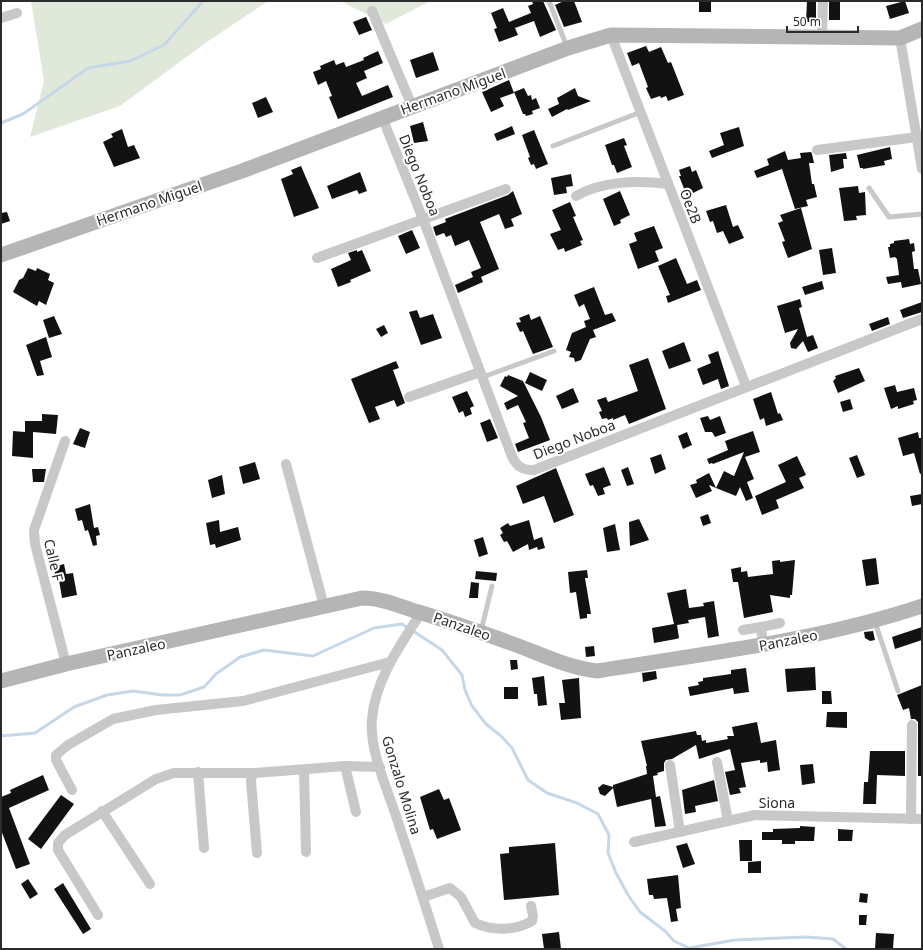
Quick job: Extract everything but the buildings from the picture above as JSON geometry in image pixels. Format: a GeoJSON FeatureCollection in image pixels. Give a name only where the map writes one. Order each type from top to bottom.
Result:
{"type":"FeatureCollection","features":[{"type":"Feature","properties":{"kind":"street"},"geometry":{"type":"LineString","coordinates":[[822,37],[823,1]]}},
{"type":"Feature","properties":{"kind":"street"},"geometry":{"type":"LineString","coordinates":[[372,11],[412,106]]}},
{"type":"Feature","properties":{"kind":"street"},"geometry":{"type":"LineString","coordinates":[[1,18],[17,13]]}},
{"type":"Feature","properties":{"kind":"street","name":"Hermano Miguel"},"geometry":{"type":"LineString","coordinates":[[1,254],[242,171],[568,48],[611,35],[900,38],[922,29]]}},
{"type":"Feature","properties":{"kind":"street","name":"Oe2B"},"geometry":{"type":"LineString","coordinates":[[611,35],[746,386]]}},
{"type":"Feature","properties":{"kind":"street"},"geometry":{"type":"LineString","coordinates":[[900,38],[922,169]]}},
{"type":"Feature","properties":{"kind":"street","name":"Diego Noboa"},"geometry":{"type":"LineString","coordinates":[[382,117],[423,220],[514,462],[525,470],[534,470],[746,386],[922,319]]}},
{"type":"Feature","properties":{"kind":"street"},"geometry":{"type":"LineString","coordinates":[[816,150],[917,137]]}},
{"type":"Feature","properties":{"kind":"street"},"geometry":{"type":"LineString","coordinates":[[576,196],[587,189],[606,185],[668,184]]}},
{"type":"Feature","properties":{"kind":"street"},"geometry":{"type":"LineString","coordinates":[[317,258],[506,189]]}},
{"type":"Feature","properties":{"kind":"street"},"geometry":{"type":"LineString","coordinates":[[409,397],[481,374]]}},
{"type":"Feature","properties":{"kind":"street","name":"Calle F"},"geometry":{"type":"LineString","coordinates":[[65,441],[34,530],[35,544],[66,664]]}},
{"type":"Feature","properties":{"kind":"street"},"geometry":{"type":"LineString","coordinates":[[286,464],[324,606]]}},
{"type":"Feature","properties":{"kind":"street","name":"Panzaleo"},"geometry":{"type":"LineString","coordinates":[[1,681],[66,664],[223,630],[354,599],[371,598],[480,632],[566,665],[597,671],[764,645],[875,622],[922,606]]}},
{"type":"Feature","properties":{"kind":"street","name":"Gonzalo Molina"},"geometry":{"type":"LineString","coordinates":[[421,613],[390,662],[375,703],[372,719],[372,733],[380,767],[439,949]]}},
{"type":"Feature","properties":{"kind":"street"},"geometry":{"type":"LineString","coordinates":[[743,630],[780,623]]}},
{"type":"Feature","properties":{"kind":"street"},"geometry":{"type":"LineString","coordinates":[[761,627],[764,645]]}},
{"type":"Feature","properties":{"kind":"street"},"geometry":{"type":"LineString","coordinates":[[72,790],[56,760],[56,755],[68,745],[113,719],[156,710],[243,701],[390,662]]}},
{"type":"Feature","properties":{"kind":"street"},"geometry":{"type":"LineString","coordinates":[[911,819],[912,725]]}},
{"type":"Feature","properties":{"kind":"street"},"geometry":{"type":"LineString","coordinates":[[717,762],[728,821]]}},
{"type":"Feature","properties":{"kind":"street"},"geometry":{"type":"LineString","coordinates":[[670,765],[680,832]]}},
{"type":"Feature","properties":{"kind":"street"},"geometry":{"type":"LineString","coordinates":[[98,915],[62,860],[58,850],[58,842],[64,835],[156,779],[174,773],[255,773],[345,766],[380,767]]}},
{"type":"Feature","properties":{"kind":"street"},"geometry":{"type":"LineString","coordinates":[[345,766],[356,812]]}},
{"type":"Feature","properties":{"kind":"street"},"geometry":{"type":"LineString","coordinates":[[304,770],[306,852]]}},
{"type":"Feature","properties":{"kind":"street"},"geometry":{"type":"LineString","coordinates":[[198,772],[204,848]]}},
{"type":"Feature","properties":{"kind":"street"},"geometry":{"type":"LineString","coordinates":[[255,773],[252,776],[251,781],[257,854]]}},
{"type":"Feature","properties":{"kind":"street"},"geometry":{"type":"LineString","coordinates":[[102,811],[150,884]]}},
{"type":"Feature","properties":{"kind":"street","name":"Siona"},"geometry":{"type":"LineString","coordinates":[[634,842],[756,816],[922,820]]}},
{"type":"Feature","properties":{"kind":"street"},"geometry":{"type":"LineString","coordinates":[[423,897],[450,888],[461,897],[475,923],[495,930],[515,927],[532,921],[533,916],[531,906]]}},
{"type":"Feature","properties":{"kind":"lane"},"geometry":{"type":"LineString","coordinates":[[548,1],[568,48]]}},
{"type":"Feature","properties":{"kind":"lane"},"geometry":{"type":"LineString","coordinates":[[553,146],[641,112]]}},
{"type":"Feature","properties":{"kind":"lane"},"geometry":{"type":"LineString","coordinates":[[869,188],[888,217],[893,218],[922,214]]}},
{"type":"Feature","properties":{"kind":"lane"},"geometry":{"type":"LineString","coordinates":[[481,374],[554,351]]}},
{"type":"Feature","properties":{"kind":"lane"},"geometry":{"type":"LineString","coordinates":[[480,632],[484,624],[492,586]]}},
{"type":"Feature","properties":{"kind":"lane"},"geometry":{"type":"LineString","coordinates":[[875,622],[898,691]]}},
{"type":"Feature","properties":{"kind":"green space"},"geometry":{"type":"Polygon","coordinates":[[[31,1],[268,1],[204,44],[120,106],[30,137],[44,81],[31,1]]]}},
{"type":"Feature","properties":{"kind":"green space"},"geometry":{"type":"Polygon","coordinates":[[[340,1],[430,1],[386,24],[340,1]]]}},
{"type":"Feature","properties":{"kind":"waterway"},"geometry":{"type":"LineString","coordinates":[[1,123],[23,114],[88,68],[130,61],[164,45],[203,1]]}},
{"type":"Feature","properties":{"kind":"waterway"},"geometry":{"type":"LineString","coordinates":[[1,736],[35,733],[74,707],[107,695],[133,691],[162,695],[180,695],[204,687],[216,674],[240,657],[264,650],[313,656],[374,628],[402,624],[408,628]]}},
{"type":"Feature","properties":{"kind":"waterway"},"geometry":{"type":"LineString","coordinates":[[413,631],[442,650],[462,675],[465,690],[472,706],[486,724],[501,736],[512,748],[528,780],[547,793],[577,803],[598,814],[609,835],[608,853],[616,873],[628,895],[640,912],[665,931],[674,941],[689,948],[735,940],[806,937],[833,939],[846,949]]}}]}
